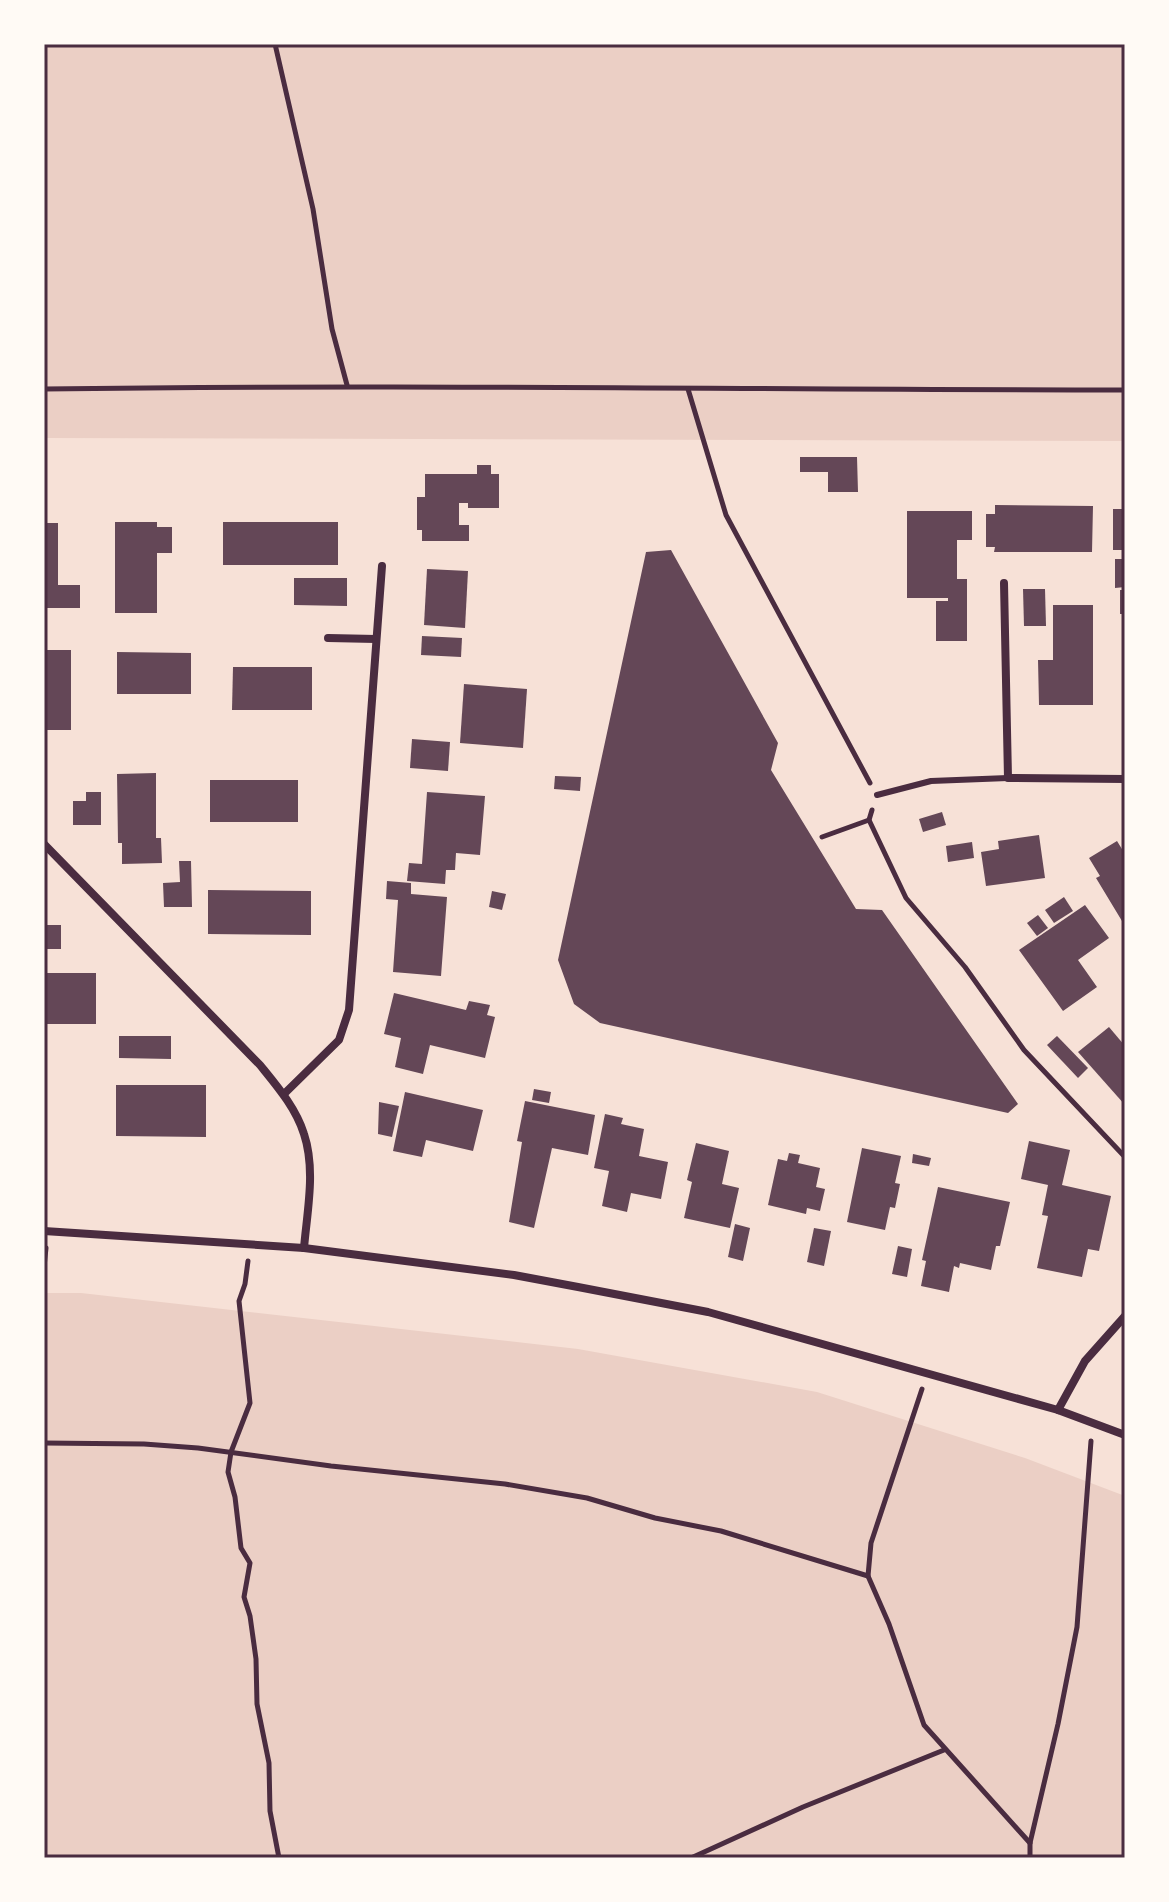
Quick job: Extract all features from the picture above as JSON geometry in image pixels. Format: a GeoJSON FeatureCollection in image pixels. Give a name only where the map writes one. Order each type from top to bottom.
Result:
{"type":"FeatureCollection","features":[{"type":"Feature","properties":{"kind":"street"},"geometry":{"type":"LineString","coordinates":[[284,1094],[339,1040],[349,1010],[382,566]]}},
{"type":"Feature","properties":{"kind":"street"},"geometry":{"type":"LineString","coordinates":[[1004,583],[1008,778],[1125,779]]}},
{"type":"Feature","properties":{"kind":"street"},"geometry":{"type":"LineString","coordinates":[[328,638],[376,639]]}},
{"type":"Feature","properties":{"kind":"street"},"geometry":{"type":"LineString","coordinates":[[44,844],[260,1065],[284,1094],[304,1135],[310,1178],[304,1248]]}},
{"type":"Feature","properties":{"kind":"street"},"geometry":{"type":"LineString","coordinates":[[44,1231],[304,1248],[514,1275],[708,1312],[1058,1410],[1125,1435]]}},
{"type":"Feature","properties":{"kind":"street"},"geometry":{"type":"LineString","coordinates":[[1058,1410],[1085,1361],[1125,1316]]}},
{"type":"Feature","properties":{"kind":"lane"},"geometry":{"type":"LineString","coordinates":[[877,795],[931,781],[1008,778]]}},
{"type":"Feature","properties":{"kind":"path"},"geometry":{"type":"LineString","coordinates":[[275,44],[313,209],[332,329],[347,385]]}},
{"type":"Feature","properties":{"kind":"path"},"geometry":{"type":"LineString","coordinates":[[44,389],[347,385],[1125,390]]}},
{"type":"Feature","properties":{"kind":"path"},"geometry":{"type":"LineString","coordinates":[[688,389],[726,515],[877,795],[869,820],[906,898],[965,967],[1024,1050],[1125,1157]]}},
{"type":"Feature","properties":{"kind":"path"},"geometry":{"type":"LineString","coordinates":[[822,837],[869,820]]}},
{"type":"Feature","properties":{"kind":"path"},"geometry":{"type":"LineString","coordinates":[[253,1244],[239,1301],[250,1403],[231,1452],[228,1472],[237,1509],[241,1548],[250,1563],[244,1597],[256,1659],[257,1704],[269,1763],[270,1811],[279,1858]]}},
{"type":"Feature","properties":{"kind":"path"},"geometry":{"type":"LineString","coordinates":[[927,1373],[871,1543],[868,1576],[889,1624],[924,1725],[1030,1843]]}},
{"type":"Feature","properties":{"kind":"path"},"geometry":{"type":"LineString","coordinates":[[1030,1858],[1030,1843],[1077,1627],[1092,1423]]}},
{"type":"Feature","properties":{"kind":"path"},"geometry":{"type":"LineString","coordinates":[[44,1443],[144,1444],[505,1484],[587,1498],[655,1518],[721,1531],[868,1576]]}},
{"type":"Feature","properties":{"kind":"path"},"geometry":{"type":"LineString","coordinates":[[691,1858],[803,1807],[944,1750]]}},
{"type":"Feature","properties":{"kind":"shaded area"},"geometry":{"type":"Polygon","coordinates":[[[44,44],[1125,44],[1125,441],[44,438],[44,44]]]}},
{"type":"Feature","properties":{"kind":"shaded area"},"geometry":{"type":"Polygon","coordinates":[[[44,1293],[81,1293],[578,1349],[817,1392],[1025,1458],[1125,1496],[1125,1858],[44,1858],[44,1293]]]}},
{"type":"Feature","properties":{"kind":"building"},"geometry":{"type":"Polygon","coordinates":[[[800,457],[857,457],[858,492],[828,492],[828,472],[800,472],[800,457]]]}},
{"type":"Feature","properties":{"kind":"building"},"geometry":{"type":"Polygon","coordinates":[[[477,465],[491,465],[491,474],[499,474],[499,508],[468,508],[468,503],[459,503],[459,525],[469,525],[469,541],[422,541],[422,530],[417,530],[417,497],[425,497],[425,474],[477,474],[477,465]]]}},
{"type":"Feature","properties":{"kind":"building"},"geometry":{"type":"Polygon","coordinates":[[[995,505],[1093,506],[1092,552],[994,552],[995,547],[986,547],[986,514],[995,514],[995,505]]]}},
{"type":"Feature","properties":{"kind":"building"},"geometry":{"type":"Polygon","coordinates":[[[1113,509],[1125,509],[1125,550],[1113,550],[1113,509]]]}},
{"type":"Feature","properties":{"kind":"building"},"geometry":{"type":"Polygon","coordinates":[[[907,511],[972,511],[972,540],[957,540],[957,579],[967,579],[967,641],[936,641],[936,601],[948,601],[948,598],[907,598],[907,511]]]}},
{"type":"Feature","properties":{"kind":"building"},"geometry":{"type":"Polygon","coordinates":[[[115,522],[157,522],[157,527],[172,527],[172,553],[157,553],[157,613],[115,613],[115,522]]]}},
{"type":"Feature","properties":{"kind":"building"},"geometry":{"type":"Polygon","coordinates":[[[223,522],[338,522],[338,565],[223,565],[223,522]]]}},
{"type":"Feature","properties":{"kind":"building"},"geometry":{"type":"Polygon","coordinates":[[[44,523],[58,523],[58,585],[80,585],[80,608],[44,608],[44,523]]]}},
{"type":"Feature","properties":{"kind":"building"},"geometry":{"type":"Polygon","coordinates":[[[671,550],[778,743],[771,770],[856,909],[882,910],[1018,1104],[1008,1113],[600,1023],[574,1004],[558,960],[646,552],[671,550]]]}},
{"type":"Feature","properties":{"kind":"building"},"geometry":{"type":"Polygon","coordinates":[[[1115,559],[1125,559],[1125,587],[1115,588],[1115,559]]]}},
{"type":"Feature","properties":{"kind":"building"},"geometry":{"type":"Polygon","coordinates":[[[427,569],[468,571],[465,628],[424,625],[427,569]]]}},
{"type":"Feature","properties":{"kind":"building"},"geometry":{"type":"Polygon","coordinates":[[[294,578],[347,578],[347,606],[294,605],[294,578]]]}},
{"type":"Feature","properties":{"kind":"building"},"geometry":{"type":"Polygon","coordinates":[[[1023,589],[1045,589],[1046,626],[1024,626],[1023,589]]]}},
{"type":"Feature","properties":{"kind":"building"},"geometry":{"type":"Polygon","coordinates":[[[1120,590],[1125,590],[1125,614],[1120,614],[1120,590]]]}},
{"type":"Feature","properties":{"kind":"building"},"geometry":{"type":"Polygon","coordinates":[[[1053,605],[1093,605],[1093,705],[1039,705],[1038,660],[1053,660],[1053,605]]]}},
{"type":"Feature","properties":{"kind":"building"},"geometry":{"type":"Polygon","coordinates":[[[422,636],[462,638],[461,657],[421,655],[422,636]]]}},
{"type":"Feature","properties":{"kind":"building"},"geometry":{"type":"Polygon","coordinates":[[[44,650],[71,650],[71,730],[44,730],[44,650]]]}},
{"type":"Feature","properties":{"kind":"building"},"geometry":{"type":"Polygon","coordinates":[[[117,652],[191,653],[191,694],[117,694],[117,652]]]}},
{"type":"Feature","properties":{"kind":"building"},"geometry":{"type":"Polygon","coordinates":[[[233,667],[312,667],[312,710],[232,710],[233,667]]]}},
{"type":"Feature","properties":{"kind":"building"},"geometry":{"type":"Polygon","coordinates":[[[464,684],[527,689],[523,748],[460,743],[464,684]]]}},
{"type":"Feature","properties":{"kind":"building"},"geometry":{"type":"Polygon","coordinates":[[[412,739],[450,742],[448,771],[410,768],[412,739]]]}},
{"type":"Feature","properties":{"kind":"building"},"geometry":{"type":"Polygon","coordinates":[[[156,773],[156,838],[161,838],[162,863],[122,864],[122,843],[118,843],[117,774],[156,773]]]}},
{"type":"Feature","properties":{"kind":"building"},"geometry":{"type":"Polygon","coordinates":[[[555,776],[581,777],[580,791],[554,789],[555,776]]]}},
{"type":"Feature","properties":{"kind":"building"},"geometry":{"type":"Polygon","coordinates":[[[210,780],[298,780],[298,822],[210,822],[210,780]]]}},
{"type":"Feature","properties":{"kind":"building"},"geometry":{"type":"Polygon","coordinates":[[[86,792],[101,792],[101,825],[73,825],[73,801],[86,801],[86,792]]]}},
{"type":"Feature","properties":{"kind":"building"},"geometry":{"type":"Polygon","coordinates":[[[427,792],[485,796],[480,855],[456,853],[455,870],[446,870],[445,884],[407,881],[409,863],[422,864],[427,792]]]}},
{"type":"Feature","properties":{"kind":"building"},"geometry":{"type":"Polygon","coordinates":[[[942,812],[946,825],[923,832],[919,819],[942,812]]]}},
{"type":"Feature","properties":{"kind":"building"},"geometry":{"type":"Polygon","coordinates":[[[1039,835],[1045,878],[986,886],[981,852],[999,849],[998,841],[1039,835]]]}},
{"type":"Feature","properties":{"kind":"building"},"geometry":{"type":"Polygon","coordinates":[[[1117,841],[1125,854],[1125,926],[1096,878],[1100,876],[1089,858],[1117,841]]]}},
{"type":"Feature","properties":{"kind":"building"},"geometry":{"type":"Polygon","coordinates":[[[972,842],[974,858],[948,862],[946,846],[972,842]]]}},
{"type":"Feature","properties":{"kind":"building"},"geometry":{"type":"Polygon","coordinates":[[[179,861],[191,861],[192,907],[164,907],[163,883],[180,882],[179,861]]]}},
{"type":"Feature","properties":{"kind":"building"},"geometry":{"type":"Polygon","coordinates":[[[387,881],[411,883],[411,894],[447,897],[441,976],[393,972],[398,900],[386,899],[387,881]]]}},
{"type":"Feature","properties":{"kind":"building"},"geometry":{"type":"Polygon","coordinates":[[[208,890],[311,891],[311,935],[208,934],[208,890]]]}},
{"type":"Feature","properties":{"kind":"building"},"geometry":{"type":"Polygon","coordinates":[[[492,891],[506,894],[502,910],[489,907],[492,891]]]}},
{"type":"Feature","properties":{"kind":"building"},"geometry":{"type":"Polygon","coordinates":[[[1064,897],[1073,911],[1054,923],[1045,910],[1064,897]]]}},
{"type":"Feature","properties":{"kind":"building"},"geometry":{"type":"Polygon","coordinates":[[[1085,905],[1109,938],[1078,960],[1097,987],[1063,1011],[1019,950],[1085,905]]]}},
{"type":"Feature","properties":{"kind":"building"},"geometry":{"type":"Polygon","coordinates":[[[1038,915],[1048,928],[1037,936],[1027,923],[1038,915]]]}},
{"type":"Feature","properties":{"kind":"building"},"geometry":{"type":"Polygon","coordinates":[[[44,925],[61,925],[61,949],[44,949],[44,925]]]}},
{"type":"Feature","properties":{"kind":"building"},"geometry":{"type":"Polygon","coordinates":[[[44,973],[96,973],[96,1024],[44,1024],[44,973]]]}},
{"type":"Feature","properties":{"kind":"building"},"geometry":{"type":"Polygon","coordinates":[[[394,993],[466,1010],[469,1001],[490,1005],[487,1015],[495,1017],[485,1058],[430,1045],[423,1074],[395,1067],[401,1038],[384,1034],[394,993]]]}},
{"type":"Feature","properties":{"kind":"building"},"geometry":{"type":"Polygon","coordinates":[[[1109,1027],[1125,1046],[1125,1105],[1078,1052],[1109,1027]]]}},
{"type":"Feature","properties":{"kind":"building"},"geometry":{"type":"Polygon","coordinates":[[[119,1036],[171,1036],[171,1059],[119,1058],[119,1036]]]}},
{"type":"Feature","properties":{"kind":"building"},"geometry":{"type":"Polygon","coordinates":[[[1057,1036],[1088,1068],[1078,1078],[1047,1045],[1057,1036]]]}},
{"type":"Feature","properties":{"kind":"building"},"geometry":{"type":"Polygon","coordinates":[[[116,1085],[206,1085],[206,1137],[116,1136],[116,1085]]]}},
{"type":"Feature","properties":{"kind":"building"},"geometry":{"type":"Polygon","coordinates":[[[534,1089],[551,1092],[549,1103],[532,1100],[534,1089]]]}},
{"type":"Feature","properties":{"kind":"building"},"geometry":{"type":"Polygon","coordinates":[[[405,1092],[483,1110],[473,1151],[426,1140],[422,1157],[393,1151],[405,1092]]]}},
{"type":"Feature","properties":{"kind":"building"},"geometry":{"type":"Polygon","coordinates":[[[525,1101],[595,1115],[588,1155],[552,1148],[534,1228],[509,1222],[522,1142],[517,1141],[525,1101]]]}},
{"type":"Feature","properties":{"kind":"building"},"geometry":{"type":"Polygon","coordinates":[[[379,1102],[399,1106],[392,1137],[378,1134],[379,1102]]]}},
{"type":"Feature","properties":{"kind":"building"},"geometry":{"type":"Polygon","coordinates":[[[605,1114],[623,1118],[621,1124],[644,1129],[639,1156],[668,1162],[661,1199],[631,1193],[627,1212],[602,1206],[609,1171],[594,1168],[605,1114]]]}},
{"type":"Feature","properties":{"kind":"building"},"geometry":{"type":"Polygon","coordinates":[[[1029,1141],[1070,1150],[1062,1185],[1111,1196],[1099,1251],[1088,1249],[1082,1277],[1037,1268],[1048,1216],[1042,1215],[1048,1185],[1021,1179],[1029,1141]]]}},
{"type":"Feature","properties":{"kind":"building"},"geometry":{"type":"Polygon","coordinates":[[[696,1143],[729,1151],[722,1184],[739,1188],[730,1228],[684,1218],[692,1182],[687,1180],[696,1143]]]}},
{"type":"Feature","properties":{"kind":"building"},"geometry":{"type":"Polygon","coordinates":[[[862,1148],[901,1156],[895,1183],[900,1184],[895,1208],[890,1207],[885,1230],[847,1222],[862,1148]]]}},
{"type":"Feature","properties":{"kind":"building"},"geometry":{"type":"Polygon","coordinates":[[[789,1153],[800,1155],[798,1163],[820,1168],[816,1187],[825,1189],[820,1211],[807,1208],[806,1214],[768,1205],[778,1159],[787,1161],[789,1153]]]}},
{"type":"Feature","properties":{"kind":"building"},"geometry":{"type":"Polygon","coordinates":[[[913,1154],[931,1158],[929,1166],[912,1163],[913,1154]]]}},
{"type":"Feature","properties":{"kind":"building"},"geometry":{"type":"Polygon","coordinates":[[[938,1187],[1010,1202],[991,1270],[960,1263],[959,1268],[954,1266],[949,1292],[921,1286],[926,1261],[922,1260],[938,1187]]]}},
{"type":"Feature","properties":{"kind":"building"},"geometry":{"type":"Polygon","coordinates":[[[735,1224],[750,1228],[743,1261],[728,1257],[735,1224]]]}},
{"type":"Feature","properties":{"kind":"building"},"geometry":{"type":"Polygon","coordinates":[[[814,1228],[831,1231],[824,1266],[807,1262],[814,1228]]]}},
{"type":"Feature","properties":{"kind":"building"},"geometry":{"type":"Polygon","coordinates":[[[898,1246],[912,1249],[907,1277],[892,1274],[898,1246]]]}}]}
